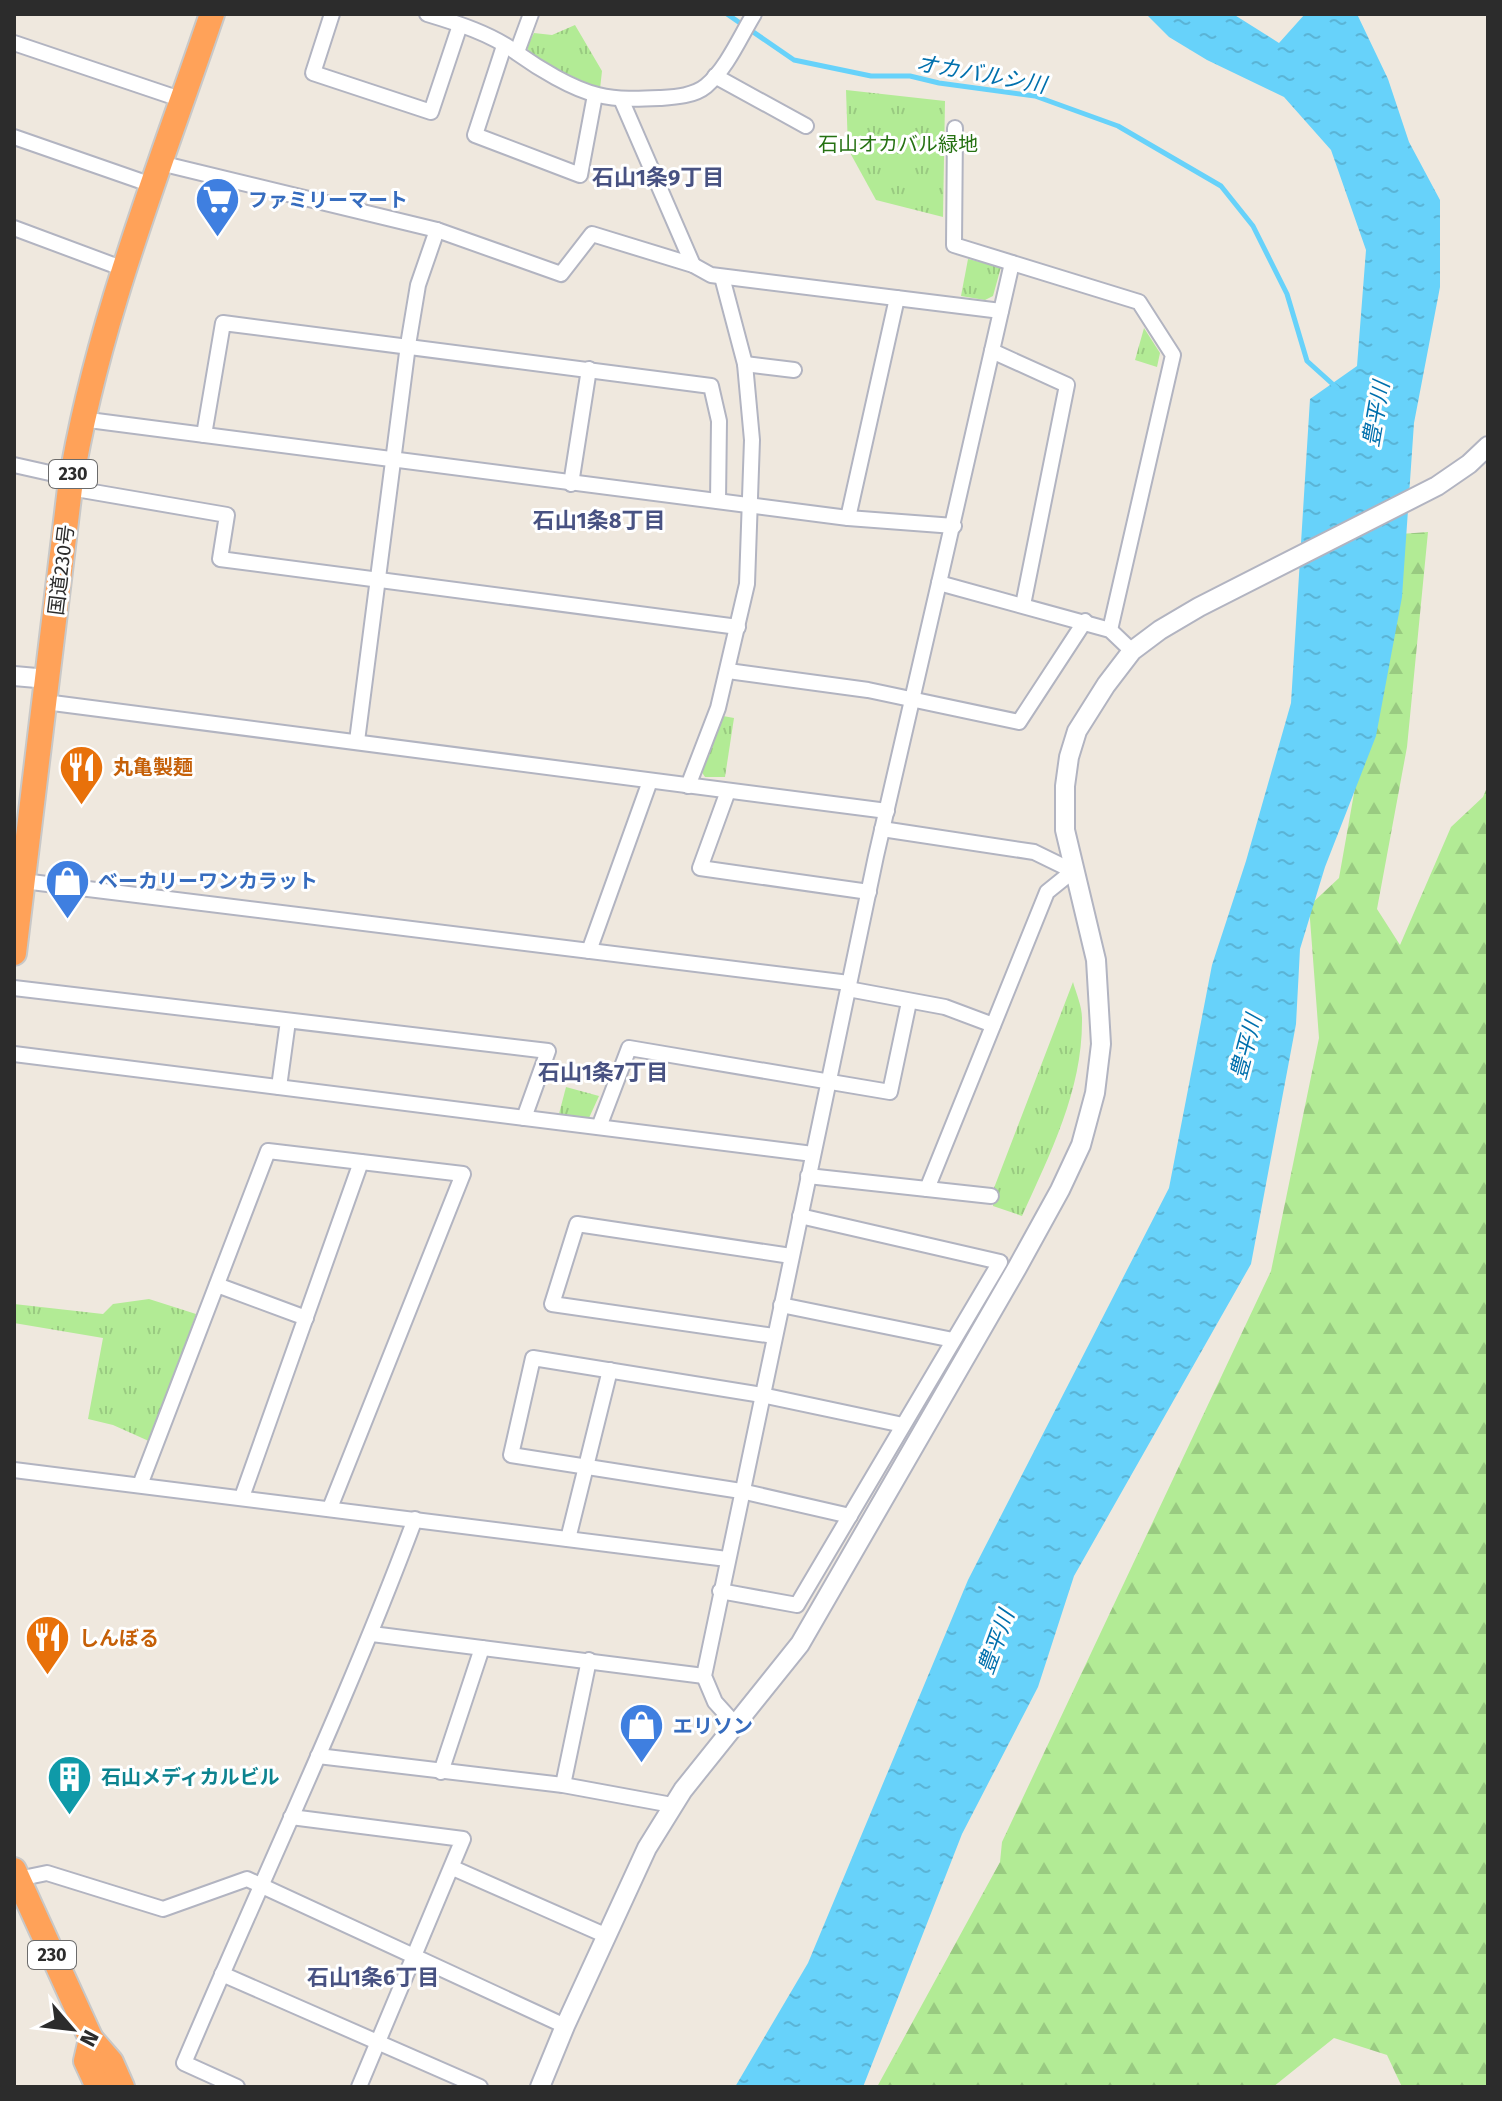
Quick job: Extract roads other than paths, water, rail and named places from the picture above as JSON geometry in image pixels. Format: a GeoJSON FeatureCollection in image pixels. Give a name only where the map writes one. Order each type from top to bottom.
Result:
{"type":"FeatureCollection","features":[{"type":"Feature","properties":{"kind":"highway","name":"国道230号"},"geometry":{"type":"LineString","coordinates":[[14,953],[21,869],[81,419],[124,269],[212,14]]}},
{"type":"Feature","properties":{"kind":"highway","name":"230"},"geometry":{"type":"LineString","coordinates":[[16,1874],[91,2039],[111,2062],[122,2087]]}},
{"type":"Feature","properties":{"kind":"highway","name":"230"},"geometry":{"type":"LineString","coordinates":[[91,2039],[86,2061],[98,2087]]}},
{"type":"Feature","properties":{"kind":"street"},"geometry":{"type":"LineString","coordinates":[[332,14],[313,73],[431,112],[460,25]]}},
{"type":"Feature","properties":{"kind":"street"},"geometry":{"type":"LineString","coordinates":[[427,14],[460,25],[510,49],[528,63],[595,95],[621,99],[676,97],[696,92],[715,76],[754,14]]}},
{"type":"Feature","properties":{"kind":"street"},"geometry":{"type":"LineString","coordinates":[[531,14],[510,49],[475,135],[580,175],[595,95]]}},
{"type":"Feature","properties":{"kind":"street"},"geometry":{"type":"LineString","coordinates":[[14,43],[183,100]]}},
{"type":"Feature","properties":{"kind":"street"},"geometry":{"type":"LineString","coordinates":[[715,76],[806,126]]}},
{"type":"Feature","properties":{"kind":"street"},"geometry":{"type":"LineString","coordinates":[[621,99],[693,265]]}},
{"type":"Feature","properties":{"kind":"street"},"geometry":{"type":"LineString","coordinates":[[955,128],[954,245],[1139,302],[1173,355],[1110,630]]}},
{"type":"Feature","properties":{"kind":"street"},"geometry":{"type":"LineString","coordinates":[[14,137],[156,174],[437,230],[561,274],[592,234],[693,265],[711,275],[1001,311]]}},
{"type":"Feature","properties":{"kind":"street"},"geometry":{"type":"LineString","coordinates":[[14,228],[124,269]]}},
{"type":"Feature","properties":{"kind":"street"},"geometry":{"type":"LineString","coordinates":[[357,741],[408,345],[418,285],[437,230]]}},
{"type":"Feature","properties":{"kind":"street"},"geometry":{"type":"LineString","coordinates":[[734,1723],[715,1702],[704,1676],[720,1591],[882,829],[1012,263]]}},
{"type":"Feature","properties":{"kind":"street"},"geometry":{"type":"LineString","coordinates":[[688,786],[718,708],[747,584],[752,440],[745,364],[722,277]]}},
{"type":"Feature","properties":{"kind":"street"},"geometry":{"type":"LineString","coordinates":[[848,518],[897,298]]}},
{"type":"Feature","properties":{"kind":"street"},"geometry":{"type":"LineString","coordinates":[[204,435],[223,323],[408,345],[711,386],[719,421],[718,501]]}},
{"type":"Feature","properties":{"kind":"street"},"geometry":{"type":"LineString","coordinates":[[992,351],[1067,385],[1023,605]]}},
{"type":"Feature","properties":{"kind":"street"},"geometry":{"type":"LineString","coordinates":[[745,364],[794,370]]}},
{"type":"Feature","properties":{"kind":"street"},"geometry":{"type":"LineString","coordinates":[[571,484],[589,369]]}},
{"type":"Feature","properties":{"kind":"street"},"geometry":{"type":"LineString","coordinates":[[81,419],[848,518],[954,526]]}},
{"type":"Feature","properties":{"kind":"street"},"geometry":{"type":"LineString","coordinates":[[540,2087],[647,1848],[672,1805],[734,1723],[800,1644],[1017,1268],[1081,1145],[1095,1093],[1101,1044],[1096,960],[1065,830],[1065,786],[1077,731],[1132,651],[1199,607],[1437,486],[1469,464],[1488,446]]}},
{"type":"Feature","properties":{"kind":"street"},"geometry":{"type":"LineString","coordinates":[[14,465],[71,483],[227,515],[220,559],[738,627]]}},
{"type":"Feature","properties":{"kind":"street"},"geometry":{"type":"LineString","coordinates":[[939,583],[1085,621],[1110,630],[1132,651]]}},
{"type":"Feature","properties":{"kind":"street"},"geometry":{"type":"LineString","coordinates":[[728,671],[868,690],[1019,722],[1085,621]]}},
{"type":"Feature","properties":{"kind":"street"},"geometry":{"type":"LineString","coordinates":[[14,676],[46,690],[357,741],[887,811]]}},
{"type":"Feature","properties":{"kind":"street"},"geometry":{"type":"LineString","coordinates":[[589,951],[650,781]]}},
{"type":"Feature","properties":{"kind":"street"},"geometry":{"type":"LineString","coordinates":[[728,791],[700,868],[869,892]]}},
{"type":"Feature","properties":{"kind":"street"},"geometry":{"type":"LineString","coordinates":[[882,829],[1034,852],[1073,871]]}},
{"type":"Feature","properties":{"kind":"street"},"geometry":{"type":"LineString","coordinates":[[21,869],[849,986],[909,1002],[945,1007],[993,1025]]}},
{"type":"Feature","properties":{"kind":"street"},"geometry":{"type":"LineString","coordinates":[[927,1189],[1047,892],[1073,871]]}},
{"type":"Feature","properties":{"kind":"street"},"geometry":{"type":"LineString","coordinates":[[14,988],[548,1051],[524,1118]]}},
{"type":"Feature","properties":{"kind":"street"},"geometry":{"type":"LineString","coordinates":[[599,1127],[629,1048],[890,1092],[909,1002]]}},
{"type":"Feature","properties":{"kind":"street"},"geometry":{"type":"LineString","coordinates":[[279,1087],[288,1021]]}},
{"type":"Feature","properties":{"kind":"street"},"geometry":{"type":"LineString","coordinates":[[14,1054],[813,1154]]}},
{"type":"Feature","properties":{"kind":"street"},"geometry":{"type":"LineString","coordinates":[[140,1485],[268,1151],[463,1174],[330,1508]]}},
{"type":"Feature","properties":{"kind":"street"},"geometry":{"type":"LineString","coordinates":[[242,1497],[361,1162]]}},
{"type":"Feature","properties":{"kind":"street"},"geometry":{"type":"LineString","coordinates":[[808,1176],[991,1196]]}},
{"type":"Feature","properties":{"kind":"street"},"geometry":{"type":"LineString","coordinates":[[720,1591],[797,1605],[1000,1262],[800,1216]]}},
{"type":"Feature","properties":{"kind":"street"},"geometry":{"type":"LineString","coordinates":[[774,1336],[552,1304],[577,1224],[791,1256]]}},
{"type":"Feature","properties":{"kind":"street"},"geometry":{"type":"LineString","coordinates":[[217,1285],[306,1318]]}},
{"type":"Feature","properties":{"kind":"street"},"geometry":{"type":"LineString","coordinates":[[781,1305],[953,1340]]}},
{"type":"Feature","properties":{"kind":"street"},"geometry":{"type":"LineString","coordinates":[[850,1516],[741,1491],[511,1455],[533,1358],[762,1395],[903,1425]]}},
{"type":"Feature","properties":{"kind":"street"},"geometry":{"type":"LineString","coordinates":[[568,1539],[610,1370]]}},
{"type":"Feature","properties":{"kind":"street"},"geometry":{"type":"LineString","coordinates":[[14,1470],[727,1559]]}},
{"type":"Feature","properties":{"kind":"street"},"geometry":{"type":"LineString","coordinates":[[237,2087],[184,2063],[372,1634],[415,1519]]}},
{"type":"Feature","properties":{"kind":"street"},"geometry":{"type":"LineString","coordinates":[[372,1634],[704,1676]]}},
{"type":"Feature","properties":{"kind":"street"},"geometry":{"type":"LineString","coordinates":[[441,1772],[482,1648]]}},
{"type":"Feature","properties":{"kind":"street"},"geometry":{"type":"LineString","coordinates":[[563,1785],[589,1660]]}},
{"type":"Feature","properties":{"kind":"street"},"geometry":{"type":"LineString","coordinates":[[318,1756],[563,1785],[672,1805]]}},
{"type":"Feature","properties":{"kind":"street"},"geometry":{"type":"LineString","coordinates":[[291,1817],[463,1839],[359,2087]]}},
{"type":"Feature","properties":{"kind":"street"},"geometry":{"type":"LineString","coordinates":[[453,1868],[607,1936]]}},
{"type":"Feature","properties":{"kind":"street"},"geometry":{"type":"LineString","coordinates":[[16,1874],[47,1873],[163,1909],[247,1879],[565,2026]]}},
{"type":"Feature","properties":{"kind":"street"},"geometry":{"type":"LineString","coordinates":[[222,1974],[480,2087]]}},
{"type":"Feature","properties":{"kind":"water","name":"豊平川"},"geometry":{"type":"Polygon","coordinates":[[[1146,14],[1233,14],[1279,43],[1305,14],[1357,14],[1388,79],[1409,142],[1440,200],[1440,287],[1414,423],[1402,597],[1376,736],[1325,867],[1300,949],[1296,1024],[1251,1264],[1074,1576],[1038,1687],[962,1834],[863,2087],[735,2087],[808,1963],[968,1580],[1169,1188],[1212,965],[1246,861],[1291,703],[1310,399],[1357,366],[1366,250],[1331,150],[1284,97],[1207,60],[1169,37],[1146,14]]]}},
{"type":"Feature","properties":{"kind":"waterway","name":"オカバルシ川"},"geometry":{"type":"LineString","coordinates":[[727,14],[794,60],[871,76],[910,76],[1035,96],[1118,126],[1221,186],[1253,226],[1287,294],[1307,361],[1337,388]]}},
{"type":"Feature","properties":{"kind":"place","name":"ファミリーマート"},"geometry":{"type":"Point","coordinates":[217,239]}},
{"type":"Feature","properties":{"kind":"place","name":"丸亀製麺"},"geometry":{"type":"Point","coordinates":[82,806]}},
{"type":"Feature","properties":{"kind":"place","name":"ベーカリーワンカラット"},"geometry":{"type":"Point","coordinates":[67,920]}},
{"type":"Feature","properties":{"kind":"place","name":"しんぼる"},"geometry":{"type":"Point","coordinates":[48,1677]}},
{"type":"Feature","properties":{"kind":"place","name":"エリソン"},"geometry":{"type":"Point","coordinates":[642,1765]}},
{"type":"Feature","properties":{"kind":"place","name":"石山メディカルビル"},"geometry":{"type":"Point","coordinates":[70,1816]}},
{"type":"Feature","properties":{"kind":"district","name":"石山1条9丁目"},"geometry":{"type":"Point","coordinates":[658,177]}},
{"type":"Feature","properties":{"kind":"district","name":"石山1条8丁目"},"geometry":{"type":"Point","coordinates":[599,520]}},
{"type":"Feature","properties":{"kind":"district","name":"石山1条7丁目"},"geometry":{"type":"Point","coordinates":[603,1072]}},
{"type":"Feature","properties":{"kind":"district","name":"石山1条6丁目"},"geometry":{"type":"Point","coordinates":[373,1977]}},
{"type":"Feature","properties":{"kind":"park label","name":"石山オカバル緑地"},"geometry":{"type":"Point","coordinates":[898,144]}}]}
